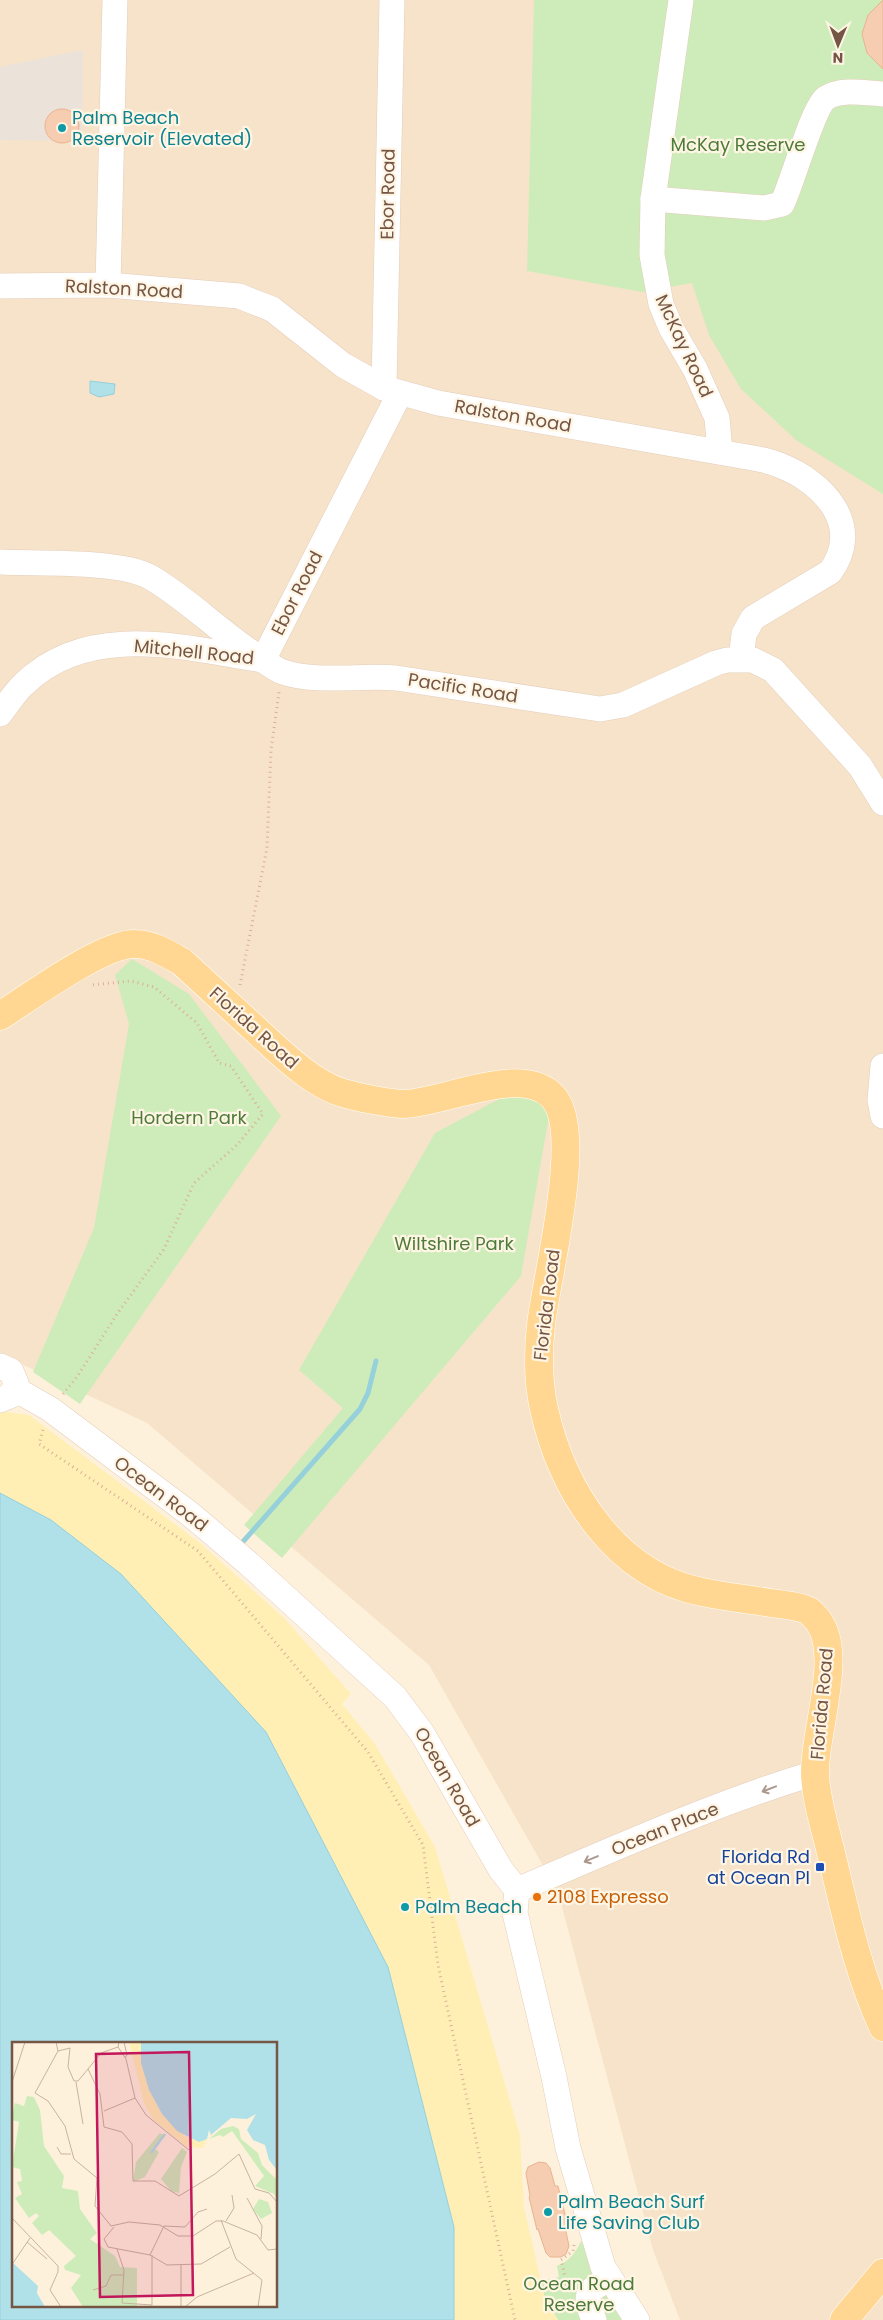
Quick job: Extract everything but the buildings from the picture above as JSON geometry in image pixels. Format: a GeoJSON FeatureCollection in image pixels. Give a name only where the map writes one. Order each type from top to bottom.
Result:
{"type":"FeatureCollection","features":[{"type":"Feature","properties":{"kind":"main road","name":"Florida Road"},"geometry":{"type":"LineString","coordinates":[[0,1016],[98,954],[116,946],[136,944],[164,952],[182,962],[300,1069],[341,1093],[403,1104],[512,1083],[532,1084],[553,1097],[562,1113],[566,1133],[564,1175],[541,1325],[539,1365],[543,1408],[557,1454],[576,1495],[601,1531],[652,1573],[698,1592],[794,1606],[810,1612],[828,1638],[830,1654],[816,1750],[815,1773],[817,1794],[852,1941],[867,1992],[883,2027]]}},
{"type":"Feature","properties":{"kind":"main road"},"geometry":{"type":"LineString","coordinates":[[844,2320],[883,2273]]}},
{"type":"Feature","properties":{"kind":"street"},"geometry":{"type":"LineString","coordinates":[[108,285],[115,0]]}},
{"type":"Feature","properties":{"kind":"street","name":"Ebor Road"},"geometry":{"type":"LineString","coordinates":[[272,666],[392,390],[392,0]]}},
{"type":"Feature","properties":{"kind":"street","name":"McKay Road"},"geometry":{"type":"LineString","coordinates":[[681,0],[653,199],[652,255],[661,304],[713,407],[719,429],[720,452]]}},
{"type":"Feature","properties":{"kind":"street"},"geometry":{"type":"LineString","coordinates":[[653,199],[764,208],[782,204],[791,186],[816,110],[826,98],[840,93],[883,94]]}},
{"type":"Feature","properties":{"kind":"street","name":"Ralston Road"},"geometry":{"type":"LineString","coordinates":[[0,286],[108,285],[239,296],[272,309],[343,365],[392,390],[438,403],[779,464],[805,478],[823,492],[832,504],[841,525],[843,550],[830,572],[753,618],[744,634],[741,659]]}},
{"type":"Feature","properties":{"kind":"street","name":"Pacific Road"},"geometry":{"type":"LineString","coordinates":[[0,562],[107,566],[130,570],[149,577],[178,596],[233,642],[272,666],[304,677],[373,676],[396,678],[600,708],[623,705],[716,663],[741,659],[753,660],[773,670],[860,766],[883,802]]}},
{"type":"Feature","properties":{"kind":"street","name":"Mitchell Road"},"geometry":{"type":"LineString","coordinates":[[0,714],[23,684],[45,667],[65,656],[89,648],[150,643],[272,666]]}},
{"type":"Feature","properties":{"kind":"street"},"geometry":{"type":"LineString","coordinates":[[883,1066],[880,1100],[883,1116]]}},
{"type":"Feature","properties":{"kind":"street"},"geometry":{"type":"LineString","coordinates":[[0,1366],[11,1371],[15,1376],[8,1395]]}},
{"type":"Feature","properties":{"kind":"street","name":"Ocean Road"},"geometry":{"type":"LineString","coordinates":[[8,1395],[50,1409],[190,1514],[226,1544],[395,1697],[422,1733],[501,1870],[517,1890]]}},
{"type":"Feature","properties":{"kind":"street","name":"Ocean Place"},"geometry":{"type":"LineString","coordinates":[[517,1890],[652,1833],[815,1773]]}},
{"type":"Feature","properties":{"kind":"street"},"geometry":{"type":"LineString","coordinates":[[517,1890],[515,1913],[519,1935],[554,2077],[568,2148],[603,2267],[637,2320]]}},
{"type":"Feature","properties":{"kind":"street"},"geometry":{"type":"LineString","coordinates":[[594,2320],[587,2297],[592,2289],[610,2280]]}},
{"type":"Feature","properties":{"kind":"path"},"geometry":{"type":"LineString","coordinates":[[235,1010],[267,848],[272,666]]}},
{"type":"Feature","properties":{"kind":"path"},"geometry":{"type":"LineString","coordinates":[[82,986],[132,981],[154,987],[197,1023],[219,1063],[231,1066],[263,1114],[237,1145],[194,1182],[164,1249],[118,1314],[77,1378],[50,1409],[38,1444],[198,1551],[368,1752],[423,1845],[438,1965],[515,2320]]}},
{"type":"Feature","properties":{"kind":"path"},"geometry":{"type":"LineString","coordinates":[[570,2296],[561,2260],[573,2251],[575,2236],[593,2230]]}},
{"type":"Feature","properties":{"kind":"shaded area"},"geometry":{"type":"Polygon","coordinates":[[[0,0],[883,0],[883,2320],[680,2320],[653,2250],[558,1892],[429,1665],[147,1423],[0,1354],[0,0]]]}},
{"type":"Feature","properties":{"kind":"shaded area"},"geometry":{"type":"Polygon","coordinates":[[[83,50],[82,141],[0,140],[0,67],[83,50]]]}},
{"type":"Feature","properties":{"kind":"green space","name":"McKay Reserve"},"geometry":{"type":"Polygon","coordinates":[[[534,0],[883,0],[883,494],[796,440],[741,389],[709,335],[692,283],[642,292],[527,271],[534,0]]]}},
{"type":"Feature","properties":{"kind":"green space","name":"Hordern Park"},"geometry":{"type":"Polygon","coordinates":[[[132,959],[189,994],[281,1116],[80,1404],[33,1372],[94,1228],[129,1024],[115,975],[132,959]]]}},
{"type":"Feature","properties":{"kind":"green space","name":"Wiltshire Park"},"geometry":{"type":"Polygon","coordinates":[[[535,1080],[554,1087],[521,1276],[282,1558],[244,1525],[343,1408],[299,1370],[435,1133],[535,1080]]]}},
{"type":"Feature","properties":{"kind":"green space","name":"Ocean Road Reserve"},"geometry":{"type":"Polygon","coordinates":[[[581,2241],[626,2320],[558,2320],[545,2299],[541,2281],[559,2277],[557,2266],[572,2256],[581,2241]]]}},
{"type":"Feature","properties":{"kind":"sand","name":"Palm Beach"},"geometry":{"type":"Polygon","coordinates":[[[0,1411],[29,1415],[200,1543],[284,1618],[351,1694],[342,1704],[375,1744],[435,1847],[520,2135],[524,2207],[545,2299],[558,2320],[454,2320],[454,2227],[388,1967],[266,1732],[51,1520],[0,1493],[0,1411]]]}},
{"type":"Feature","properties":{"kind":"water"},"geometry":{"type":"Polygon","coordinates":[[[90,381],[115,384],[114,394],[99,397],[90,393],[90,381]]]}},
{"type":"Feature","properties":{"kind":"water"},"geometry":{"type":"Polygon","coordinates":[[[0,1493],[51,1520],[121,1574],[266,1732],[388,1967],[454,2227],[454,2320],[0,2320],[0,1493]]]}},
{"type":"Feature","properties":{"kind":"waterway"},"geometry":{"type":"LineString","coordinates":[[241,1544],[360,1409],[368,1393],[376,1361]]}},
{"type":"Feature","properties":{"kind":"place","name":"Palm Beach Reservoir (Elevated)"},"geometry":{"type":"Point","coordinates":[62,128]}},
{"type":"Feature","properties":{"kind":"place","name":"Florida Rd at Ocean Pl"},"geometry":{"type":"Point","coordinates":[820,1867]}},
{"type":"Feature","properties":{"kind":"place","name":"2108 Expresso"},"geometry":{"type":"Point","coordinates":[537,1897]}},
{"type":"Feature","properties":{"kind":"place","name":"Palm Beach"},"geometry":{"type":"Point","coordinates":[405,1907]}},
{"type":"Feature","properties":{"kind":"place","name":"Palm Beach Surf Life Saving Club"},"geometry":{"type":"Point","coordinates":[548,2212]}}]}
